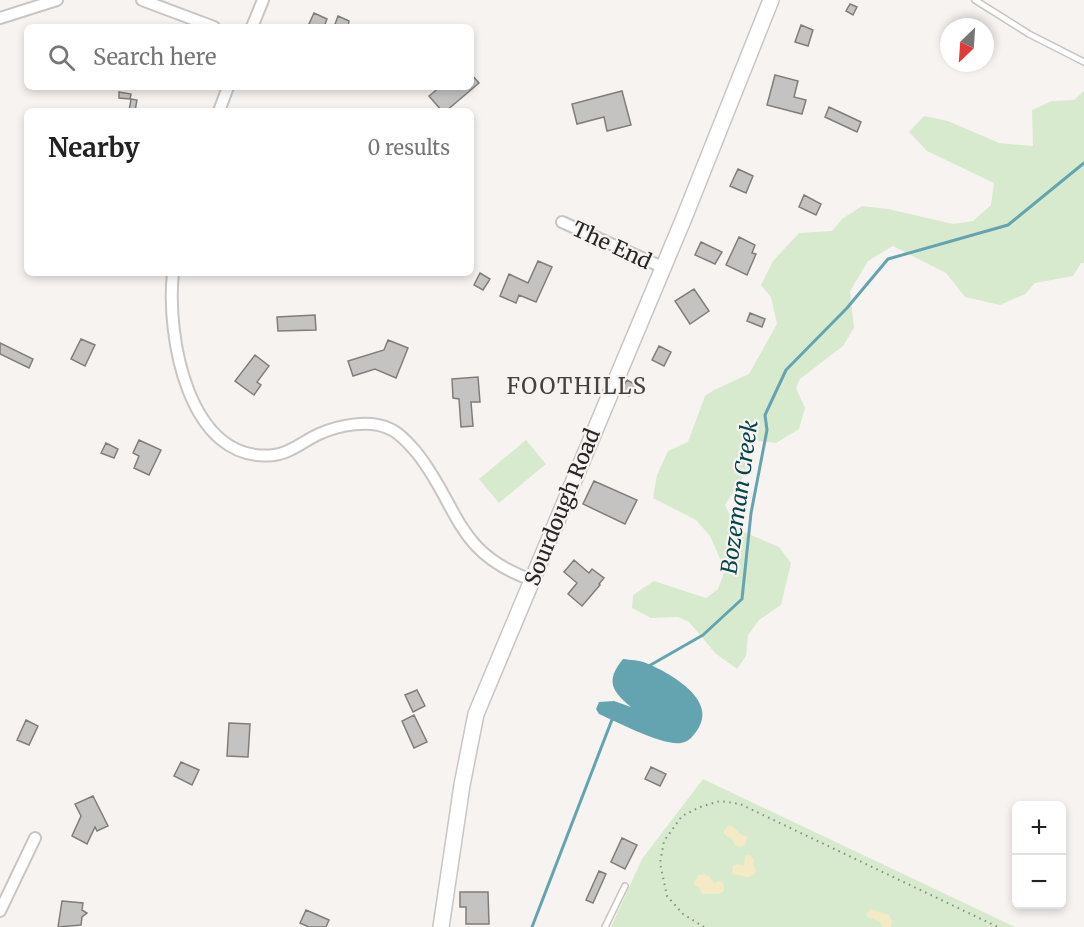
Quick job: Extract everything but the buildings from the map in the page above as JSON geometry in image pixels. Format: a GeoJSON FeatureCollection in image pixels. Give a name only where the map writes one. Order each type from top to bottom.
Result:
{"type":"FeatureCollection","features":[{"type":"Feature","properties":{"kind":"street"},"geometry":{"type":"LineString","coordinates":[[0,18],[57,0]]}},
{"type":"Feature","properties":{"kind":"street"},"geometry":{"type":"LineString","coordinates":[[142,0],[206,24]]}},
{"type":"Feature","properties":{"kind":"street"},"geometry":{"type":"LineString","coordinates":[[253,24],[263,0]]}},
{"type":"Feature","properties":{"kind":"street","name":"Sourdough Road"},"geometry":{"type":"LineString","coordinates":[[441,927],[462,785],[476,714],[707,162],[771,0]]}},
{"type":"Feature","properties":{"kind":"street"},"geometry":{"type":"LineString","coordinates":[[220,108],[227,90]]}},
{"type":"Feature","properties":{"kind":"street","name":"The End"},"geometry":{"type":"LineString","coordinates":[[562,222],[662,267]]}},
{"type":"Feature","properties":{"kind":"street"},"geometry":{"type":"LineString","coordinates":[[172,276],[171,316],[179,364],[198,409],[212,429],[229,446],[251,455],[276,455],[343,426],[368,423],[391,429],[409,444],[425,464],[439,484],[460,527],[475,547],[493,563],[509,572],[532,580]]}},
{"type":"Feature","properties":{"kind":"street"},"geometry":{"type":"LineString","coordinates":[[0,911],[35,838]]}},
{"type":"Feature","properties":{"kind":"lane"},"geometry":{"type":"LineString","coordinates":[[975,0],[1038,39],[1084,62]]}},
{"type":"Feature","properties":{"kind":"lane"},"geometry":{"type":"LineString","coordinates":[[605,927],[625,886]]}},
{"type":"Feature","properties":{"kind":"path"},"geometry":{"type":"LineString","coordinates":[[704,927],[683,914],[667,896],[660,863],[664,841],[682,816],[720,801],[740,804],[998,927]]}},
{"type":"Feature","properties":{"kind":"green space"},"geometry":{"type":"Polygon","coordinates":[[[1084,91],[1084,263],[1081,263],[1073,276],[1035,283],[1025,294],[1000,305],[965,297],[946,273],[893,246],[868,261],[850,291],[854,328],[843,346],[800,379],[796,388],[805,408],[799,429],[776,443],[749,440],[746,451],[747,471],[725,505],[737,529],[779,547],[791,563],[781,605],[759,620],[748,635],[746,656],[737,669],[716,654],[689,622],[678,617],[651,618],[632,608],[633,595],[654,581],[706,598],[718,589],[725,570],[710,536],[696,520],[653,498],[657,475],[668,451],[688,442],[705,396],[749,374],[777,324],[771,297],[761,285],[773,261],[799,233],[832,231],[842,219],[862,206],[888,209],[953,224],[973,221],[991,205],[994,183],[927,151],[909,132],[924,116],[948,121],[999,143],[1033,146],[1032,110],[1052,101],[1074,100],[1084,91]]]}},
{"type":"Feature","properties":{"kind":"green space"},"geometry":{"type":"Polygon","coordinates":[[[526,440],[546,464],[499,503],[479,479],[526,440]]]}},
{"type":"Feature","properties":{"kind":"green space"},"geometry":{"type":"Polygon","coordinates":[[[703,779],[1015,927],[611,927],[642,859],[703,779]]]}},
{"type":"Feature","properties":{"kind":"sand"},"geometry":{"type":"Polygon","coordinates":[[[730,825],[740,834],[748,837],[745,845],[740,847],[735,845],[732,839],[724,834],[724,830],[730,825]]]}},
{"type":"Feature","properties":{"kind":"sand"},"geometry":{"type":"Polygon","coordinates":[[[750,855],[754,859],[753,865],[756,870],[754,875],[748,877],[732,874],[733,866],[744,865],[745,856],[750,855]]]}},
{"type":"Feature","properties":{"kind":"sand"},"geometry":{"type":"Polygon","coordinates":[[[704,874],[714,883],[719,881],[723,883],[724,891],[719,894],[702,894],[694,882],[699,875],[704,874]]]}},
{"type":"Feature","properties":{"kind":"sand"},"geometry":{"type":"Polygon","coordinates":[[[871,909],[889,915],[892,921],[891,927],[883,927],[879,921],[867,917],[866,914],[871,909]]]}},
{"type":"Feature","properties":{"kind":"water"},"geometry":{"type":"Polygon","coordinates":[[[623,659],[640,661],[655,667],[688,688],[696,697],[701,707],[702,718],[698,729],[689,740],[681,743],[663,741],[599,714],[596,709],[599,702],[614,701],[631,707],[619,696],[613,685],[614,674],[623,659]]]}},
{"type":"Feature","properties":{"kind":"waterway","name":"Bozeman Creek"},"geometry":{"type":"LineString","coordinates":[[647,667],[703,635],[742,599],[751,513],[767,430],[765,415],[786,370],[847,308],[888,259],[1008,225],[1084,163]]}},
{"type":"Feature","properties":{"kind":"waterway","name":"Bozeman Creek"},"geometry":{"type":"LineString","coordinates":[[532,927],[613,717]]}},
{"type":"Feature","properties":{"kind":"district","name":"FOOTHILLS"},"geometry":{"type":"Point","coordinates":[577,386]}}]}
